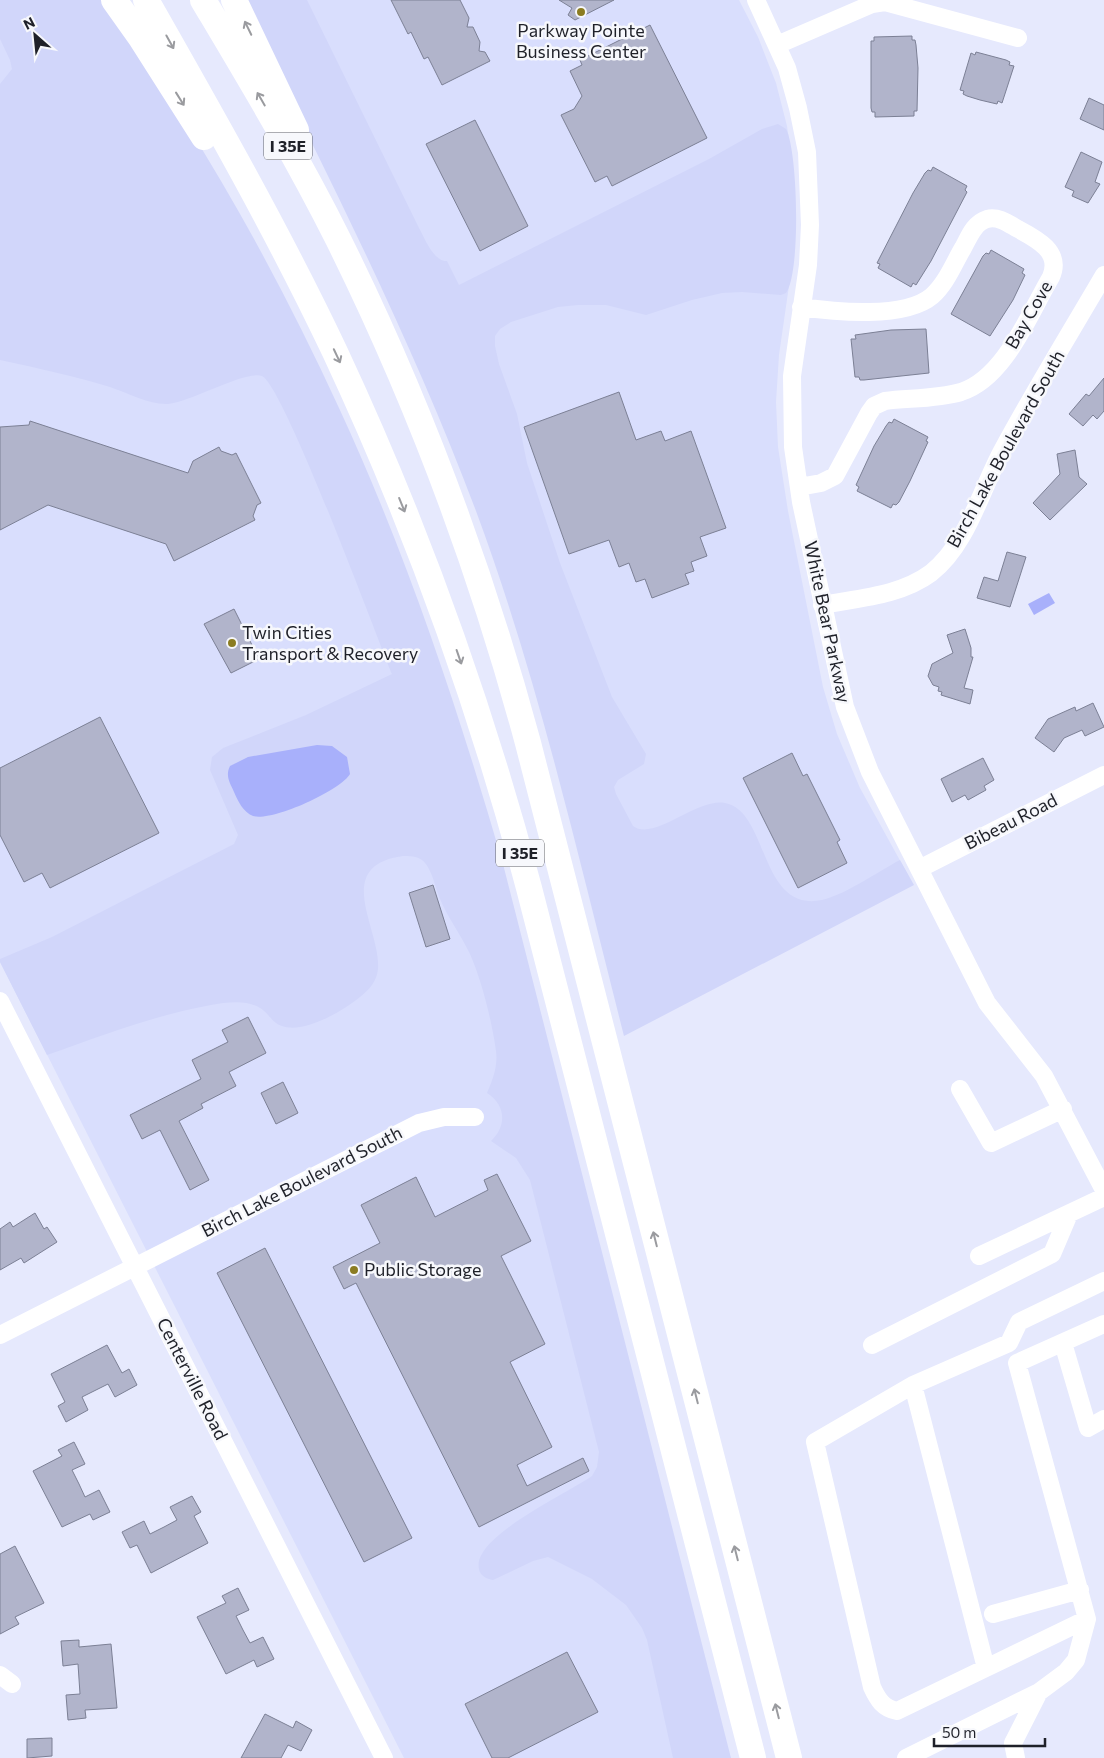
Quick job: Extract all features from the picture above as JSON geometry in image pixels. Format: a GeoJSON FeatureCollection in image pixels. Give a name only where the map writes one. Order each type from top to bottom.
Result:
{"type":"FeatureCollection","features":[{"type":"Feature","properties":{"kind":"highway"},"geometry":{"type":"LineString","coordinates":[[114,0],[163,71],[320,320]]}},
{"type":"Feature","properties":{"kind":"highway","name":"I 35E"},"geometry":{"type":"LineString","coordinates":[[146,0],[266,215],[320,320],[386,466],[426,567],[466,678],[502,791],[529,888],[753,1758]]}},
{"type":"Feature","properties":{"kind":"highway","name":"I 35E"},"geometry":{"type":"LineString","coordinates":[[204,0],[305,176],[366,297],[410,397],[450,498],[510,678],[789,1758]]}},
{"type":"Feature","properties":{"kind":"highway"},"geometry":{"type":"LineString","coordinates":[[234,0],[282,98],[366,297]]}},
{"type":"Feature","properties":{"kind":"street","name":"White Bear Parkway"},"geometry":{"type":"LineString","coordinates":[[756,0],[778,45],[800,115],[809,177],[810,243],[791,395],[793,447],[798,487],[822,605],[850,724],[870,772],[987,1003],[1044,1076],[1104,1190]]}},
{"type":"Feature","properties":{"kind":"street"},"geometry":{"type":"LineString","coordinates":[[778,45],[872,4],[885,2],[1018,38]]}},
{"type":"Feature","properties":{"kind":"street","name":"Bay Cove"},"geometry":{"type":"LineString","coordinates":[[798,487],[824,483],[835,476],[869,413],[876,404],[885,401],[961,392],[978,384],[993,372],[1051,277],[1053,262],[1048,250],[1040,241],[1002,220],[988,219],[974,228],[940,288],[920,304],[909,308],[852,313],[801,308]]}},
{"type":"Feature","properties":{"kind":"street","name":"Birch Lake Boulevard South"},"geometry":{"type":"LineString","coordinates":[[822,605],[900,589],[921,579],[944,560],[962,532],[1003,449],[1104,275]]}},
{"type":"Feature","properties":{"kind":"street","name":"Bibeau Road"},"geometry":{"type":"LineString","coordinates":[[919,869],[1104,775]]}},
{"type":"Feature","properties":{"kind":"street","name":"Centerville Road"},"geometry":{"type":"LineString","coordinates":[[0,1001],[384,1758]]}},
{"type":"Feature","properties":{"kind":"street"},"geometry":{"type":"LineString","coordinates":[[960,1089],[991,1144],[1063,1109]]}},
{"type":"Feature","properties":{"kind":"street","name":"Birch Lake Boulevard South"},"geometry":{"type":"LineString","coordinates":[[0,1335],[419,1122],[444,1116],[474,1117]]}},
{"type":"Feature","properties":{"kind":"street"},"geometry":{"type":"LineString","coordinates":[[979,1256],[1104,1197]]}},
{"type":"Feature","properties":{"kind":"street"},"geometry":{"type":"LineString","coordinates":[[872,1345],[1052,1254],[1069,1214]]}},
{"type":"Feature","properties":{"kind":"street"},"geometry":{"type":"LineString","coordinates":[[1086,1619],[897,1711],[888,1709],[878,1700],[872,1687],[815,1442],[913,1385],[1009,1343],[1019,1322],[1104,1281]]}},
{"type":"Feature","properties":{"kind":"street"},"geometry":{"type":"LineString","coordinates":[[1017,1363],[1104,1324]]}},
{"type":"Feature","properties":{"kind":"street"},"geometry":{"type":"LineString","coordinates":[[906,1758],[1039,1692],[1066,1672],[1076,1660],[1086,1619],[1080,1590],[1017,1363],[1009,1343]]}},
{"type":"Feature","properties":{"kind":"street"},"geometry":{"type":"LineString","coordinates":[[1062,1343],[1088,1428],[1104,1419]]}},
{"type":"Feature","properties":{"kind":"street"},"geometry":{"type":"LineString","coordinates":[[913,1385],[986,1668]]}},
{"type":"Feature","properties":{"kind":"street"},"geometry":{"type":"LineString","coordinates":[[993,1614],[1080,1590]]}},
{"type":"Feature","properties":{"kind":"street"},"geometry":{"type":"LineString","coordinates":[[1016,1758],[1013,1743],[1039,1692]]}},
{"type":"Feature","properties":{"kind":"shaded area"},"geometry":{"type":"Polygon","coordinates":[[[0,0],[55,0],[360,522],[706,1758],[404,1758],[0,962],[0,0]]]}},
{"type":"Feature","properties":{"kind":"shaded area"},"geometry":{"type":"Polygon","coordinates":[[[0,0],[105,0],[184,120],[247,226],[304,335],[364,463],[430,633],[468,748],[503,864],[731,1758],[673,1758],[647,1640],[642,1628],[626,1605],[592,1579],[548,1557],[533,1561],[493,1580],[484,1577],[479,1569],[481,1556],[490,1543],[505,1530],[524,1516],[592,1476],[597,1467],[599,1452],[530,1180],[516,1158],[491,1141],[500,1129],[502,1116],[498,1103],[487,1093],[494,1072],[496,1051],[486,1002],[470,954],[443,906],[431,873],[425,863],[413,856],[403,856],[381,862],[369,872],[364,886],[365,901],[377,953],[378,969],[376,977],[366,991],[344,1009],[323,1020],[301,1027],[291,1028],[279,1025],[259,1007],[253,1005],[239,1002],[225,1003],[190,1009],[149,1020],[47,1055],[0,962],[0,959],[52,937],[234,844],[238,835],[210,770],[212,757],[223,748],[306,715],[392,674],[309,464],[273,390],[262,376],[254,375],[178,402],[161,404],[146,401],[83,379],[0,360],[0,84],[12,69],[0,39],[0,0]]]}},
{"type":"Feature","properties":{"kind":"shaded area"},"geometry":{"type":"Polygon","coordinates":[[[241,0],[307,0],[424,238],[438,258],[447,261],[459,285],[709,159],[762,129],[778,124],[786,129],[793,161],[796,238],[791,281],[786,293],[781,295],[742,292],[722,293],[692,300],[646,315],[606,305],[558,307],[511,322],[500,329],[495,336],[495,346],[499,364],[517,414],[527,463],[560,563],[612,697],[646,754],[644,764],[618,780],[614,787],[633,826],[642,829],[652,828],[701,807],[714,803],[725,803],[739,810],[750,823],[775,877],[786,891],[802,900],[822,900],[832,897],[852,888],[900,860],[914,885],[624,1036],[539,705],[499,575],[476,511],[395,316],[241,0]]]}},
{"type":"Feature","properties":{"kind":"shaded area"},"geometry":{"type":"Polygon","coordinates":[[[290,0],[739,0],[758,37],[776,83],[787,126],[794,176],[794,251],[779,355],[776,402],[778,447],[788,511],[823,687],[837,734],[860,788],[908,875],[638,1012],[578,780],[290,0]]]}},
{"type":"Feature","properties":{"kind":"water"},"geometry":{"type":"Polygon","coordinates":[[[1049,593],[1055,603],[1034,615],[1028,604],[1049,593]]]}},
{"type":"Feature","properties":{"kind":"water"},"geometry":{"type":"Polygon","coordinates":[[[317,745],[332,746],[347,757],[350,774],[344,781],[320,796],[289,810],[262,817],[253,816],[244,809],[237,799],[229,779],[230,766],[248,757],[317,745]]]}},
{"type":"Feature","properties":{"kind":"building"},"geometry":{"type":"Polygon","coordinates":[[[391,0],[460,0],[469,18],[467,27],[473,27],[480,42],[479,51],[485,52],[490,61],[442,85],[428,57],[424,59],[411,32],[408,34],[391,0]]]}},
{"type":"Feature","properties":{"kind":"building","name":"Parkway Pointe Business Center"},"geometry":{"type":"Polygon","coordinates":[[[559,0],[614,0],[575,20],[568,15],[572,8],[559,0]]]}},
{"type":"Feature","properties":{"kind":"building"},"geometry":{"type":"Polygon","coordinates":[[[650,25],[707,138],[612,186],[607,176],[595,182],[561,115],[574,109],[582,96],[570,71],[582,65],[580,60],[650,25]]]}},
{"type":"Feature","properties":{"kind":"building"},"geometry":{"type":"Polygon","coordinates":[[[912,36],[912,40],[915,40],[916,45],[918,68],[917,111],[914,111],[914,116],[875,117],[875,112],[872,112],[871,108],[871,41],[874,41],[874,37],[912,36]]]}},
{"type":"Feature","properties":{"kind":"building"},"geometry":{"type":"Polygon","coordinates":[[[976,52],[1006,60],[1010,62],[1009,65],[1014,66],[1002,103],[998,101],[997,104],[967,96],[963,94],[964,91],[960,90],[971,53],[975,55],[976,52]]]}},
{"type":"Feature","properties":{"kind":"building"},"geometry":{"type":"Polygon","coordinates":[[[1089,98],[1104,105],[1104,130],[1080,119],[1089,98]]]}},
{"type":"Feature","properties":{"kind":"building"},"geometry":{"type":"Polygon","coordinates":[[[475,120],[528,226],[480,251],[426,144],[475,120]]]}},
{"type":"Feature","properties":{"kind":"building"},"geometry":{"type":"Polygon","coordinates":[[[1081,152],[1102,162],[1095,182],[1100,184],[1088,203],[1072,196],[1074,191],[1065,187],[1081,152]]]}},
{"type":"Feature","properties":{"kind":"building"},"geometry":{"type":"Polygon","coordinates":[[[933,167],[967,186],[965,190],[967,192],[931,261],[916,285],[913,283],[911,287],[878,268],[880,264],[877,263],[913,193],[925,173],[928,170],[931,171],[933,167]]]}},
{"type":"Feature","properties":{"kind":"building"},"geometry":{"type":"Polygon","coordinates":[[[991,250],[1024,269],[1022,273],[1025,275],[1013,300],[990,336],[951,314],[983,256],[986,253],[989,254],[991,250]]]}},
{"type":"Feature","properties":{"kind":"building"},"geometry":{"type":"Polygon","coordinates":[[[926,329],[929,373],[864,380],[855,377],[851,339],[856,339],[855,335],[891,330],[926,329]]]}},
{"type":"Feature","properties":{"kind":"building"},"geometry":{"type":"Polygon","coordinates":[[[1104,378],[1104,411],[1097,419],[1093,415],[1083,426],[1069,414],[1086,394],[1089,396],[1104,378]]]}},
{"type":"Feature","properties":{"kind":"building"},"geometry":{"type":"Polygon","coordinates":[[[619,392],[636,440],[661,431],[665,441],[691,431],[726,528],[700,537],[707,556],[691,562],[694,571],[685,574],[689,584],[652,598],[645,579],[636,582],[629,563],[619,567],[609,540],[569,554],[524,427],[619,392]]]}},
{"type":"Feature","properties":{"kind":"building"},"geometry":{"type":"Polygon","coordinates":[[[894,419],[928,437],[926,441],[928,442],[899,502],[896,505],[893,504],[891,508],[857,491],[859,487],[856,485],[874,446],[886,426],[889,422],[892,423],[894,419]]]}},
{"type":"Feature","properties":{"kind":"building"},"geometry":{"type":"Polygon","coordinates":[[[30,421],[188,473],[193,461],[219,447],[221,451],[232,455],[236,453],[261,503],[257,505],[253,516],[255,520],[174,561],[166,544],[48,505],[0,530],[0,427],[29,425],[30,421]]]}},
{"type":"Feature","properties":{"kind":"building"},"geometry":{"type":"Polygon","coordinates":[[[1075,450],[1079,477],[1087,484],[1050,520],[1033,503],[1060,474],[1057,454],[1075,450]]]}},
{"type":"Feature","properties":{"kind":"building"},"geometry":{"type":"Polygon","coordinates":[[[1007,552],[1026,557],[1010,607],[977,598],[984,577],[998,581],[1007,552]]]}},
{"type":"Feature","properties":{"kind":"building","name":"Twin Cities Transport & Recovery"},"geometry":{"type":"Polygon","coordinates":[[[234,609],[259,659],[231,673],[204,624],[234,609]]]}},
{"type":"Feature","properties":{"kind":"building"},"geometry":{"type":"Polygon","coordinates":[[[965,629],[971,648],[971,657],[973,657],[964,688],[973,690],[970,704],[941,695],[942,692],[938,691],[939,687],[933,685],[928,676],[932,664],[953,653],[947,635],[965,629]]]}},
{"type":"Feature","properties":{"kind":"building"},"geometry":{"type":"Polygon","coordinates":[[[1093,703],[1104,727],[1085,736],[1082,730],[1064,738],[1054,752],[1035,738],[1048,719],[1075,707],[1076,711],[1093,703]]]}},
{"type":"Feature","properties":{"kind":"building"},"geometry":{"type":"Polygon","coordinates":[[[100,717],[159,833],[50,888],[42,873],[24,882],[0,835],[0,768],[100,717]]]}},
{"type":"Feature","properties":{"kind":"building"},"geometry":{"type":"Polygon","coordinates":[[[792,753],[803,776],[807,774],[840,840],[837,842],[847,863],[798,888],[743,778],[792,753]]]}},
{"type":"Feature","properties":{"kind":"building"},"geometry":{"type":"Polygon","coordinates":[[[983,758],[994,780],[984,786],[986,790],[968,800],[965,795],[952,802],[941,779],[983,758]]]}},
{"type":"Feature","properties":{"kind":"building"},"geometry":{"type":"Polygon","coordinates":[[[433,885],[450,939],[426,947],[409,893],[433,885]]]}},
{"type":"Feature","properties":{"kind":"building"},"geometry":{"type":"Polygon","coordinates":[[[248,1017],[266,1053],[229,1072],[236,1086],[201,1104],[203,1108],[179,1121],[209,1180],[190,1190],[160,1130],[142,1139],[130,1115],[201,1079],[192,1060],[228,1042],[222,1030],[248,1017]]]}},
{"type":"Feature","properties":{"kind":"building"},"geometry":{"type":"Polygon","coordinates":[[[283,1082],[298,1113],[276,1124],[261,1093],[283,1082]]]}},
{"type":"Feature","properties":{"kind":"building"},"geometry":{"type":"Polygon","coordinates":[[[497,1174],[531,1241],[501,1256],[545,1344],[510,1362],[552,1447],[517,1465],[527,1486],[583,1458],[589,1471],[479,1527],[356,1283],[344,1289],[333,1267],[380,1243],[361,1205],[416,1177],[435,1217],[488,1190],[484,1180],[497,1174]]]}},
{"type":"Feature","properties":{"kind":"building"},"geometry":{"type":"Polygon","coordinates":[[[35,1213],[44,1229],[47,1227],[57,1242],[24,1263],[21,1258],[0,1270],[0,1229],[10,1222],[13,1227],[35,1213]]]}},
{"type":"Feature","properties":{"kind":"building"},"geometry":{"type":"Polygon","coordinates":[[[265,1248],[412,1538],[364,1562],[217,1273],[265,1248]]]}},
{"type":"Feature","properties":{"kind":"building"},"geometry":{"type":"Polygon","coordinates":[[[107,1345],[122,1373],[129,1369],[137,1385],[115,1397],[108,1384],[82,1397],[88,1410],[66,1422],[58,1406],[65,1402],[51,1374],[107,1345]]]}},
{"type":"Feature","properties":{"kind":"building"},"geometry":{"type":"Polygon","coordinates":[[[74,1442],[85,1464],[72,1470],[85,1497],[99,1490],[110,1512],[93,1520],[90,1514],[62,1527],[33,1471],[62,1456],[58,1450],[74,1442]]]}},
{"type":"Feature","properties":{"kind":"building"},"geometry":{"type":"Polygon","coordinates":[[[192,1496],[201,1512],[194,1516],[208,1543],[151,1573],[137,1545],[130,1548],[122,1532],[144,1521],[150,1534],[164,1527],[177,1520],[170,1507],[192,1496]]]}},
{"type":"Feature","properties":{"kind":"building"},"geometry":{"type":"Polygon","coordinates":[[[15,1546],[44,1603],[15,1617],[19,1624],[0,1634],[0,1554],[15,1546]]]}},
{"type":"Feature","properties":{"kind":"building"},"geometry":{"type":"Polygon","coordinates":[[[238,1588],[249,1610],[236,1616],[243,1630],[250,1643],[263,1637],[274,1659],[257,1667],[254,1660],[226,1674],[197,1617],[226,1603],[222,1596],[238,1588]]]}},
{"type":"Feature","properties":{"kind":"building"},"geometry":{"type":"Polygon","coordinates":[[[79,1640],[79,1647],[111,1644],[117,1708],[85,1710],[86,1718],[68,1720],[66,1695],[80,1694],[78,1664],[63,1666],[61,1641],[79,1640]]]}},
{"type":"Feature","properties":{"kind":"building"},"geometry":{"type":"Polygon","coordinates":[[[567,1652],[598,1712],[508,1758],[492,1758],[465,1704],[567,1652]]]}},
{"type":"Feature","properties":{"kind":"building"},"geometry":{"type":"Polygon","coordinates":[[[265,1714],[293,1728],[296,1721],[312,1730],[301,1751],[288,1745],[281,1758],[241,1758],[265,1714]]]}},
{"type":"Feature","properties":{"kind":"building"},"geometry":{"type":"Polygon","coordinates":[[[52,1738],[52,1756],[27,1758],[27,1739],[52,1738]]]}},
{"type":"Feature","properties":{"kind":"place","name":"Parkway Pointe Business Center"},"geometry":{"type":"Point","coordinates":[581,12]}},
{"type":"Feature","properties":{"kind":"place","name":"Twin Cities Transport & Recovery"},"geometry":{"type":"Point","coordinates":[232,643]}},
{"type":"Feature","properties":{"kind":"place","name":"Public Storage"},"geometry":{"type":"Point","coordinates":[354,1270]}}]}
